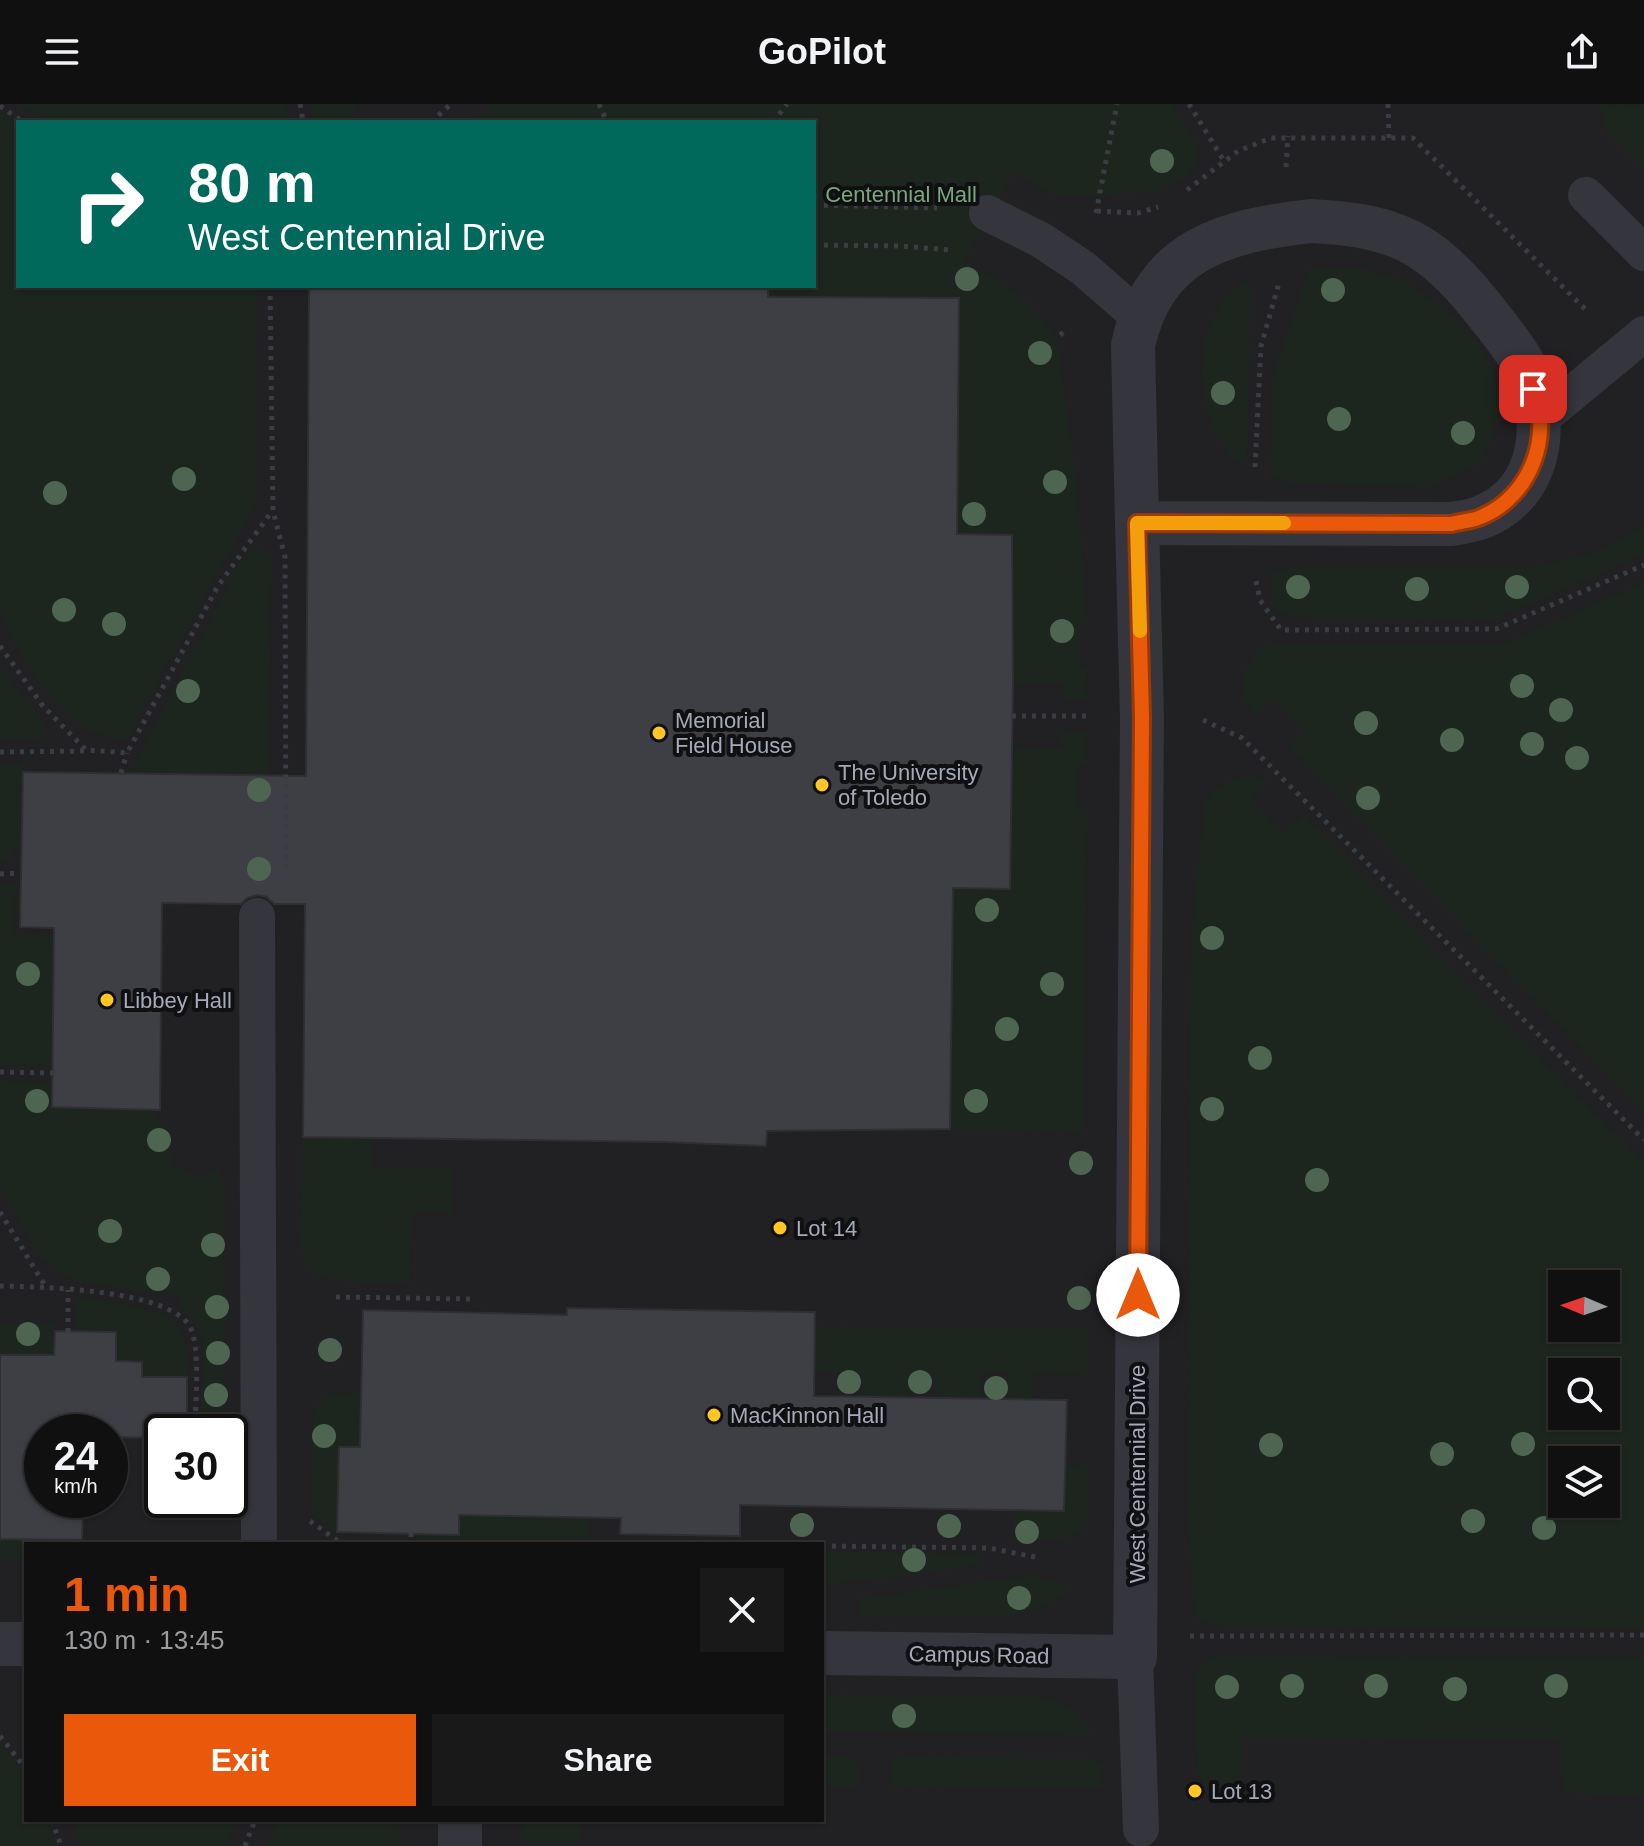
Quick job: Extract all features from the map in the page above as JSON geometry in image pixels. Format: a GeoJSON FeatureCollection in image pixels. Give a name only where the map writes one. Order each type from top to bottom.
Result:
{"type":"FeatureCollection","features":[{"type":"Feature","properties":{"kind":"street","name":"West Centennial Drive"},"geometry":{"type":"LineString","coordinates":[[1135,1657],[1142,718],[1137,523],[1133,345],[1139,317],[1154,288],[1173,267],[1202,248],[1235,234],[1311,221],[1375,228],[1421,248],[1465,286],[1519,356],[1539,403],[1540,439],[1530,471],[1520,487],[1502,505],[1481,517],[1452,524],[1137,523]]}},
{"type":"Feature","properties":{"kind":"street"},"geometry":{"type":"LineString","coordinates":[[0,1644],[24,1644]]}},
{"type":"Feature","properties":{"kind":"street","name":"Campus Road"},"geometry":{"type":"LineString","coordinates":[[824,1653],[1135,1657]]}},
{"type":"Feature","properties":{"kind":"street"},"geometry":{"type":"LineString","coordinates":[[460,1822],[460,1846]]}},
{"type":"Feature","properties":{"kind":"lane"},"geometry":{"type":"LineString","coordinates":[[1586,195],[1644,253]]}},
{"type":"Feature","properties":{"kind":"lane"},"geometry":{"type":"LineString","coordinates":[[987,213],[1041,240],[1083,268],[1139,317]]}},
{"type":"Feature","properties":{"kind":"lane"},"geometry":{"type":"LineString","coordinates":[[1540,420],[1644,334]]}},
{"type":"Feature","properties":{"kind":"lane"},"geometry":{"type":"LineString","coordinates":[[257,916],[259,1542]]}},
{"type":"Feature","properties":{"kind":"lane"},"geometry":{"type":"LineString","coordinates":[[1135,1657],[1141,1829]]}},
{"type":"Feature","properties":{"kind":"path"},"geometry":{"type":"LineString","coordinates":[[433,120],[451,104]]}},
{"type":"Feature","properties":{"kind":"path"},"geometry":{"type":"LineString","coordinates":[[775,120],[787,104]]}},
{"type":"Feature","properties":{"kind":"path"},"geometry":{"type":"LineString","coordinates":[[1094,220],[1117,104]]}},
{"type":"Feature","properties":{"kind":"path"},"geometry":{"type":"LineString","coordinates":[[1189,104],[1224,161]]}},
{"type":"Feature","properties":{"kind":"path"},"geometry":{"type":"LineString","coordinates":[[1388,104],[1389,138]]}},
{"type":"Feature","properties":{"kind":"path"},"geometry":{"type":"LineString","coordinates":[[0,106],[20,120]]}},
{"type":"Feature","properties":{"kind":"path"},"geometry":{"type":"LineString","coordinates":[[1286,175],[1288,136]]}},
{"type":"Feature","properties":{"kind":"path"},"geometry":{"type":"LineString","coordinates":[[816,205],[944,208],[987,213]]}},
{"type":"Feature","properties":{"kind":"path"},"geometry":{"type":"LineString","coordinates":[[816,245],[901,246],[952,251]]}},
{"type":"Feature","properties":{"kind":"path"},"geometry":{"type":"LineString","coordinates":[[1255,476],[1261,346],[1283,270]]}},
{"type":"Feature","properties":{"kind":"path"},"geometry":{"type":"LineString","coordinates":[[1060,335],[1068,329]]}},
{"type":"Feature","properties":{"kind":"path"},"geometry":{"type":"LineString","coordinates":[[121,773],[127,753],[218,586],[273,511]]}},
{"type":"Feature","properties":{"kind":"path"},"geometry":{"type":"LineString","coordinates":[[1256,581],[1260,600],[1281,630],[1496,629],[1644,565]]}},
{"type":"Feature","properties":{"kind":"path"},"geometry":{"type":"LineString","coordinates":[[0,646],[43,706],[67,734],[89,751]]}},
{"type":"Feature","properties":{"kind":"path"},"geometry":{"type":"LineString","coordinates":[[1012,716],[1095,716]]}},
{"type":"Feature","properties":{"kind":"path"},"geometry":{"type":"LineString","coordinates":[[1203,720],[1242,738],[1644,1140]]}},
{"type":"Feature","properties":{"kind":"path"},"geometry":{"type":"LineString","coordinates":[[0,752],[127,753]]}},
{"type":"Feature","properties":{"kind":"path"},"geometry":{"type":"LineString","coordinates":[[0,874],[20,873]]}},
{"type":"Feature","properties":{"kind":"path"},"geometry":{"type":"LineString","coordinates":[[0,1072],[53,1073]]}},
{"type":"Feature","properties":{"kind":"path"},"geometry":{"type":"LineString","coordinates":[[0,1212],[47,1289]]}},
{"type":"Feature","properties":{"kind":"path"},"geometry":{"type":"LineString","coordinates":[[0,1286],[136,1297],[165,1307],[181,1317],[191,1328],[196,1359],[195,1414]]}},
{"type":"Feature","properties":{"kind":"path"},"geometry":{"type":"LineString","coordinates":[[68,1290],[68,1332]]}},
{"type":"Feature","properties":{"kind":"path"},"geometry":{"type":"LineString","coordinates":[[336,1297],[470,1299]]}},
{"type":"Feature","properties":{"kind":"path"},"geometry":{"type":"LineString","coordinates":[[304,1517],[339,1542]]}},
{"type":"Feature","properties":{"kind":"path"},"geometry":{"type":"LineString","coordinates":[[411,1533],[411,1542]]}},
{"type":"Feature","properties":{"kind":"path"},"geometry":{"type":"LineString","coordinates":[[824,1546],[989,1548],[1040,1558]]}},
{"type":"Feature","properties":{"kind":"path"},"geometry":{"type":"LineString","coordinates":[[1181,1636],[1644,1635]]}},
{"type":"Feature","properties":{"kind":"path"},"geometry":{"type":"LineString","coordinates":[[0,1736],[24,1766]]}},
{"type":"Feature","properties":{"kind":"path"},"geometry":{"type":"LineString","coordinates":[[53,1822],[61,1846]]}},
{"type":"Feature","properties":{"kind":"path"},"geometry":{"type":"LineString","coordinates":[[245,1846],[254,1822]]}},
{"type":"Feature","properties":{"kind":"shaded area","name":"The University of Toledo"},"geometry":{"type":"Polygon","coordinates":[[[0,104],[1644,104],[1644,1846],[0,1846],[0,104]]]}},
{"type":"Feature","properties":{"kind":"green space"},"geometry":{"type":"Polygon","coordinates":[[[19,104],[286,104],[290,120],[46,120],[19,104]]]}},
{"type":"Feature","properties":{"kind":"green space"},"geometry":{"type":"Polygon","coordinates":[[[312,104],[357,104],[351,120],[315,120],[312,104]]]}},
{"type":"Feature","properties":{"kind":"green space","name":"Centennial Mall"},"geometry":{"type":"Polygon","coordinates":[[[491,104],[1175,104],[1174,110],[1198,144],[1198,162],[1186,176],[1153,192],[1056,197],[1014,171],[964,261],[1006,286],[1030,306],[1041,317],[1058,345],[1078,495],[1087,622],[1079,623],[1079,666],[1086,667],[1087,700],[1064,700],[1063,683],[1013,684],[1012,535],[957,534],[958,298],[768,297],[768,288],[816,288],[816,120],[473,120],[491,104]]]}},
{"type":"Feature","properties":{"kind":"green space"},"geometry":{"type":"Polygon","coordinates":[[[1602,105],[1644,106],[1644,168],[1602,127],[1602,105]]]}},
{"type":"Feature","properties":{"kind":"green space"},"geometry":{"type":"Polygon","coordinates":[[[0,113],[16,123],[16,288],[256,288],[256,502],[126,741],[94,732],[61,707],[26,661],[0,612],[0,113]]]}},
{"type":"Feature","properties":{"kind":"green space"},"geometry":{"type":"Polygon","coordinates":[[[1310,267],[1359,268],[1402,279],[1451,315],[1480,347],[1494,373],[1499,396],[1497,426],[1476,466],[1429,487],[1296,484],[1271,477],[1272,378],[1310,267]]]}},
{"type":"Feature","properties":{"kind":"green space"},"geometry":{"type":"Polygon","coordinates":[[[1248,281],[1247,455],[1239,464],[1223,445],[1211,421],[1204,396],[1202,369],[1205,343],[1213,318],[1228,297],[1248,281]]]}},
{"type":"Feature","properties":{"kind":"green space"},"geometry":{"type":"Polygon","coordinates":[[[1644,527],[1644,555],[1495,619],[1310,617],[1277,613],[1273,605],[1271,574],[1292,568],[1531,568],[1595,553],[1644,527]]]}},
{"type":"Feature","properties":{"kind":"green space"},"geometry":{"type":"Polygon","coordinates":[[[259,550],[269,554],[271,559],[269,776],[130,774],[241,561],[249,553],[259,550]]]}},
{"type":"Feature","properties":{"kind":"green space"},"geometry":{"type":"Polygon","coordinates":[[[1644,583],[1644,1112],[1290,748],[1305,732],[1272,699],[1256,715],[1244,696],[1243,686],[1244,676],[1253,659],[1271,645],[1502,645],[1644,583]]]}},
{"type":"Feature","properties":{"kind":"green space"},"geometry":{"type":"Polygon","coordinates":[[[0,666],[44,724],[44,730],[36,740],[0,740],[0,666]]]}},
{"type":"Feature","properties":{"kind":"green space"},"geometry":{"type":"Polygon","coordinates":[[[1062,732],[1086,732],[1087,764],[1079,764],[1077,808],[1087,809],[1084,1131],[950,1129],[953,888],[1010,888],[1012,750],[1062,748],[1062,732]]]}},
{"type":"Feature","properties":{"kind":"green space"},"geometry":{"type":"Polygon","coordinates":[[[23,764],[21,848],[12,848],[11,859],[0,859],[0,765],[23,764]]]}},
{"type":"Feature","properties":{"kind":"green space"},"geometry":{"type":"Polygon","coordinates":[[[1253,776],[1269,782],[1251,799],[1283,834],[1303,815],[1644,1164],[1644,1629],[1224,1625],[1204,1623],[1194,1617],[1189,1526],[1192,930],[1205,803],[1231,781],[1253,776]]]}},
{"type":"Feature","properties":{"kind":"green space"},"geometry":{"type":"Polygon","coordinates":[[[0,884],[15,884],[14,934],[54,935],[52,1066],[0,1065],[0,884]]]}},
{"type":"Feature","properties":{"kind":"green space"},"geometry":{"type":"Polygon","coordinates":[[[0,1081],[53,1082],[52,1107],[151,1110],[170,1134],[170,1158],[175,1166],[197,1178],[205,1178],[213,1169],[219,1170],[224,1184],[223,1414],[202,1414],[204,1342],[195,1322],[180,1306],[180,1296],[77,1282],[42,1259],[0,1187],[0,1081]]]}},
{"type":"Feature","properties":{"kind":"green space"},"geometry":{"type":"Polygon","coordinates":[[[303,1137],[372,1139],[371,1168],[452,1169],[453,1214],[411,1214],[410,1282],[330,1279],[307,1265],[301,1248],[303,1137]]]}},
{"type":"Feature","properties":{"kind":"green space"},"geometry":{"type":"Polygon","coordinates":[[[76,1299],[134,1306],[163,1316],[182,1333],[186,1343],[187,1377],[142,1377],[142,1362],[116,1361],[115,1332],[76,1331],[76,1299]]]}},
{"type":"Feature","properties":{"kind":"green space"},"geometry":{"type":"Polygon","coordinates":[[[55,1323],[54,1355],[0,1355],[0,1324],[55,1323]]]}},
{"type":"Feature","properties":{"kind":"green space"},"geometry":{"type":"Polygon","coordinates":[[[815,1327],[1088,1328],[1087,1375],[1033,1374],[1032,1400],[1007,1400],[1008,1373],[983,1372],[982,1399],[934,1398],[934,1371],[908,1370],[908,1398],[862,1397],[861,1372],[814,1372],[815,1327]]]}},
{"type":"Feature","properties":{"kind":"green space"},"geometry":{"type":"Polygon","coordinates":[[[361,1393],[360,1447],[339,1448],[337,1532],[312,1514],[313,1413],[326,1398],[361,1393]]]}},
{"type":"Feature","properties":{"kind":"green space"},"geometry":{"type":"Polygon","coordinates":[[[1065,1466],[1087,1466],[1087,1524],[1081,1531],[1064,1538],[1014,1540],[1015,1510],[1064,1511],[1065,1466]]]}},
{"type":"Feature","properties":{"kind":"green space"},"geometry":{"type":"Polygon","coordinates":[[[459,1515],[589,1517],[589,1542],[417,1542],[417,1534],[458,1535],[459,1515]]]}},
{"type":"Feature","properties":{"kind":"green space"},"geometry":{"type":"Polygon","coordinates":[[[0,1539],[53,1539],[53,1542],[24,1542],[24,1563],[19,1559],[0,1559],[0,1539]]]}},
{"type":"Feature","properties":{"kind":"green space"},"geometry":{"type":"Polygon","coordinates":[[[824,1552],[978,1554],[982,1561],[974,1566],[824,1585],[824,1552]]]}},
{"type":"Feature","properties":{"kind":"green space"},"geometry":{"type":"Polygon","coordinates":[[[1035,1575],[1072,1588],[1048,1605],[1013,1615],[861,1615],[859,1599],[1035,1575]]]}},
{"type":"Feature","properties":{"kind":"green space"},"geometry":{"type":"Polygon","coordinates":[[[1644,1658],[1644,1796],[1578,1794],[1565,1790],[1561,1777],[1561,1740],[1242,1737],[1241,1783],[1236,1788],[1205,1788],[1198,1774],[1195,1673],[1211,1659],[1644,1658]]]}},
{"type":"Feature","properties":{"kind":"green space"},"geometry":{"type":"Polygon","coordinates":[[[824,1695],[1038,1696],[1069,1708],[1082,1717],[1092,1731],[1086,1735],[824,1732],[824,1695]]]}},
{"type":"Feature","properties":{"kind":"green space"},"geometry":{"type":"Polygon","coordinates":[[[0,1743],[24,1776],[24,1822],[47,1822],[55,1846],[0,1846],[0,1743]]]}},
{"type":"Feature","properties":{"kind":"green space"},"geometry":{"type":"Polygon","coordinates":[[[824,1756],[843,1756],[855,1761],[859,1773],[858,1787],[824,1786],[824,1756]]]}},
{"type":"Feature","properties":{"kind":"green space"},"geometry":{"type":"Polygon","coordinates":[[[902,1757],[1087,1759],[1102,1763],[1102,1788],[890,1786],[893,1760],[902,1757]]]}},
{"type":"Feature","properties":{"kind":"green space"},"geometry":{"type":"Polygon","coordinates":[[[73,1822],[237,1822],[225,1846],[81,1846],[73,1822]]]}},
{"type":"Feature","properties":{"kind":"green space"},"geometry":{"type":"Polygon","coordinates":[[[277,1822],[399,1822],[399,1846],[269,1846],[277,1822]]]}},
{"type":"Feature","properties":{"kind":"green space"},"geometry":{"type":"Polygon","coordinates":[[[522,1822],[581,1822],[581,1842],[521,1842],[522,1822]]]}},
{"type":"Feature","properties":{"kind":"building","name":"Memorial Field House"},"geometry":{"type":"Polygon","coordinates":[[[309,288],[768,288],[768,297],[959,298],[957,534],[1012,535],[1013,684],[1010,889],[953,888],[950,1129],[767,1131],[766,1146],[303,1137],[305,904],[274,904],[267,897],[258,895],[247,898],[241,904],[162,903],[160,1110],[52,1107],[54,928],[20,927],[23,772],[306,776],[309,288]]]}},
{"type":"Feature","properties":{"kind":"building","name":"MacKinnon Hall"},"geometry":{"type":"Polygon","coordinates":[[[567,1308],[815,1312],[814,1396],[1067,1400],[1064,1511],[740,1505],[740,1536],[620,1534],[621,1518],[459,1515],[459,1535],[337,1532],[339,1447],[360,1447],[363,1310],[567,1315],[567,1308]]]}},
{"type":"Feature","properties":{"kind":"building"},"geometry":{"type":"Polygon","coordinates":[[[55,1331],[116,1332],[116,1361],[142,1362],[142,1377],[187,1377],[187,1414],[144,1414],[144,1438],[128,1437],[128,1414],[24,1414],[24,1518],[83,1518],[82,1540],[0,1539],[0,1355],[54,1355],[55,1331]]]}},
{"type":"Feature","properties":{"kind":"slow traffic"},"geometry":{"type":"LineString","coordinates":[[1140,631],[1137,523],[1284,523]]}},
{"type":"Feature","properties":{"kind":"place","name":"Memorial Field House"},"geometry":{"type":"Point","coordinates":[659,733]}},
{"type":"Feature","properties":{"kind":"place","name":"The University of Toledo"},"geometry":{"type":"Point","coordinates":[822,785]}},
{"type":"Feature","properties":{"kind":"place","name":"Libbey Hall"},"geometry":{"type":"Point","coordinates":[107,1000]}},
{"type":"Feature","properties":{"kind":"place","name":"Lot 14"},"geometry":{"type":"Point","coordinates":[780,1228]}},
{"type":"Feature","properties":{"kind":"place","name":"MacKinnon Hall"},"geometry":{"type":"Point","coordinates":[714,1415]}},
{"type":"Feature","properties":{"kind":"place","name":"Lot 13"},"geometry":{"type":"Point","coordinates":[1195,1791]}},
{"type":"Feature","properties":{"kind":"route"},"geometry":{"type":"LineString","coordinates":[[1138,1295],[1142,718],[1137,523],[1452,524],[1481,517],[1502,505],[1520,487],[1530,471],[1540,439],[1539,403],[1533,389]]}}]}
